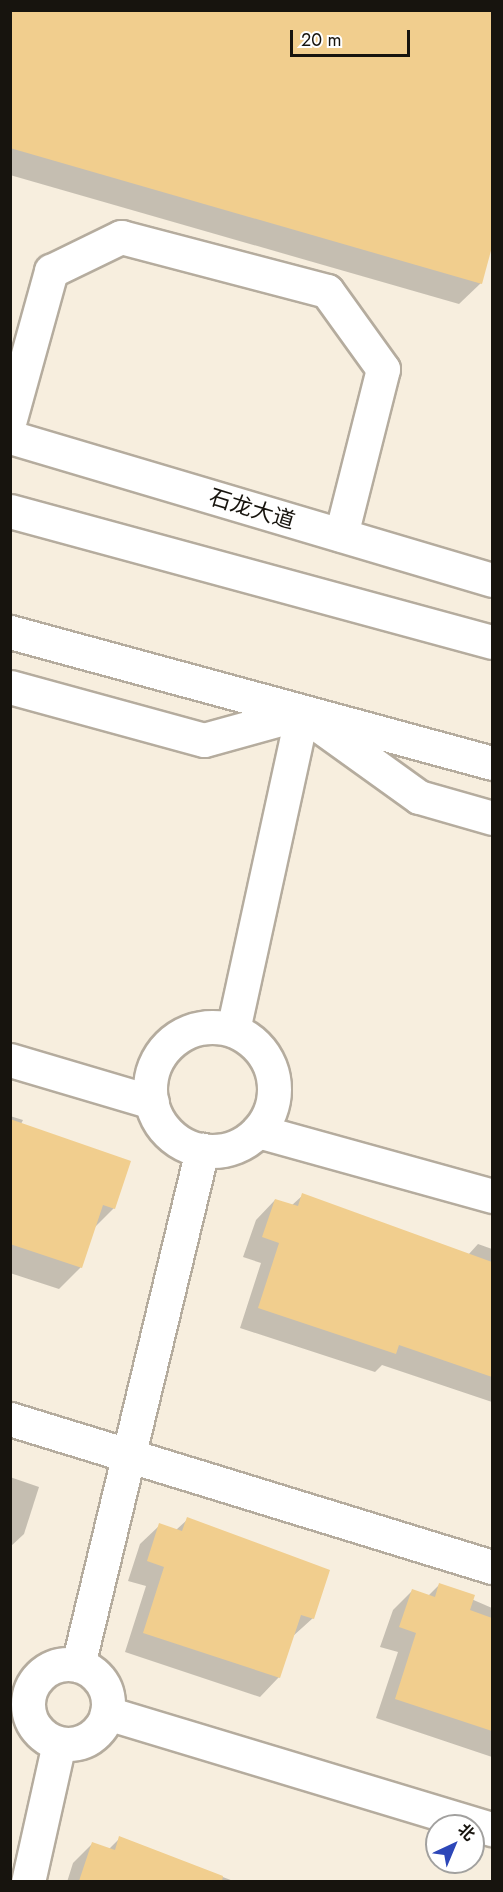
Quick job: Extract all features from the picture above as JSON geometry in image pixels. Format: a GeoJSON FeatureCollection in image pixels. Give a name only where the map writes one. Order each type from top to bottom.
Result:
{"type":"FeatureCollection","features":[{"type":"Feature","properties":{"kind":"street"},"geometry":{"type":"LineString","coordinates":[[10,419],[51,271],[121,237],[327,291],[383,369],[341,535]]}},
{"type":"Feature","properties":{"kind":"street","name":"石龙大道"},"geometry":{"type":"LineString","coordinates":[[10,437],[492,580]]}},
{"type":"Feature","properties":{"kind":"street"},"geometry":{"type":"LineString","coordinates":[[10,511],[492,642]]}},
{"type":"Feature","properties":{"kind":"street"},"geometry":{"type":"LineString","coordinates":[[10,632],[492,763]]}},
{"type":"Feature","properties":{"kind":"street"},"geometry":{"type":"LineString","coordinates":[[10,687],[204,740],[302,713]]}},
{"type":"Feature","properties":{"kind":"street"},"geometry":{"type":"LineString","coordinates":[[302,713],[419,797],[492,818]]}},
{"type":"Feature","properties":{"kind":"street"},"geometry":{"type":"LineString","coordinates":[[233,1030],[302,713]]}},
{"type":"Feature","properties":{"kind":"street"},"geometry":{"type":"LineString","coordinates":[[195,1028],[233,1030],[263,1053],[272,1072],[269,1114],[258,1131],[241,1144],[202,1150],[170,1134],[152,1102],[154,1066],[178,1037],[195,1028]]}},
{"type":"Feature","properties":{"kind":"street"},"geometry":{"type":"LineString","coordinates":[[10,1060],[152,1102]]}},
{"type":"Feature","properties":{"kind":"street"},"geometry":{"type":"LineString","coordinates":[[258,1131],[492,1196]]}},
{"type":"Feature","properties":{"kind":"street"},"geometry":{"type":"LineString","coordinates":[[78,1665],[202,1150]]}},
{"type":"Feature","properties":{"kind":"street"},"geometry":{"type":"LineString","coordinates":[[10,1419],[492,1567]]}},
{"type":"Feature","properties":{"kind":"street"},"geometry":{"type":"LineString","coordinates":[[62,1664],[78,1665],[102,1683],[107,1713],[89,1738],[59,1743],[33,1724],[29,1693],[23,1676],[62,1664]]}},
{"type":"Feature","properties":{"kind":"street"},"geometry":{"type":"LineString","coordinates":[[107,1713],[492,1829]]}},
{"type":"Feature","properties":{"kind":"street"},"geometry":{"type":"LineString","coordinates":[[28,1881],[59,1743]]}},
{"type":"Feature","properties":{"kind":"building"},"geometry":{"type":"Polygon","coordinates":[[[10,10],[492,10],[492,247],[482,284],[10,148],[10,10]]]}},
{"type":"Feature","properties":{"kind":"building"},"geometry":{"type":"Polygon","coordinates":[[[10,1119],[131,1161],[115,1209],[103,1205],[82,1268],[10,1244],[10,1119]]]}},
{"type":"Feature","properties":{"kind":"building"},"geometry":{"type":"Polygon","coordinates":[[[302,1193],[492,1262],[492,1377],[399,1345],[396,1354],[258,1308],[279,1243],[262,1237],[275,1199],[298,1206],[302,1193]]]}},
{"type":"Feature","properties":{"kind":"building"},"geometry":{"type":"Polygon","coordinates":[[[187,1517],[330,1570],[314,1619],[301,1615],[280,1678],[143,1633],[164,1567],[147,1561],[159,1523],[182,1531],[187,1517]]]}},
{"type":"Feature","properties":{"kind":"building"},"geometry":{"type":"Polygon","coordinates":[[[439,1583],[475,1595],[470,1610],[492,1618],[492,1731],[395,1699],[416,1633],[399,1627],[412,1589],[435,1597],[439,1583]]]}},
{"type":"Feature","properties":{"kind":"building"},"geometry":{"type":"Polygon","coordinates":[[[119,1836],[223,1876],[222,1881],[79,1881],[92,1842],[115,1850],[119,1836]]]}}]}
